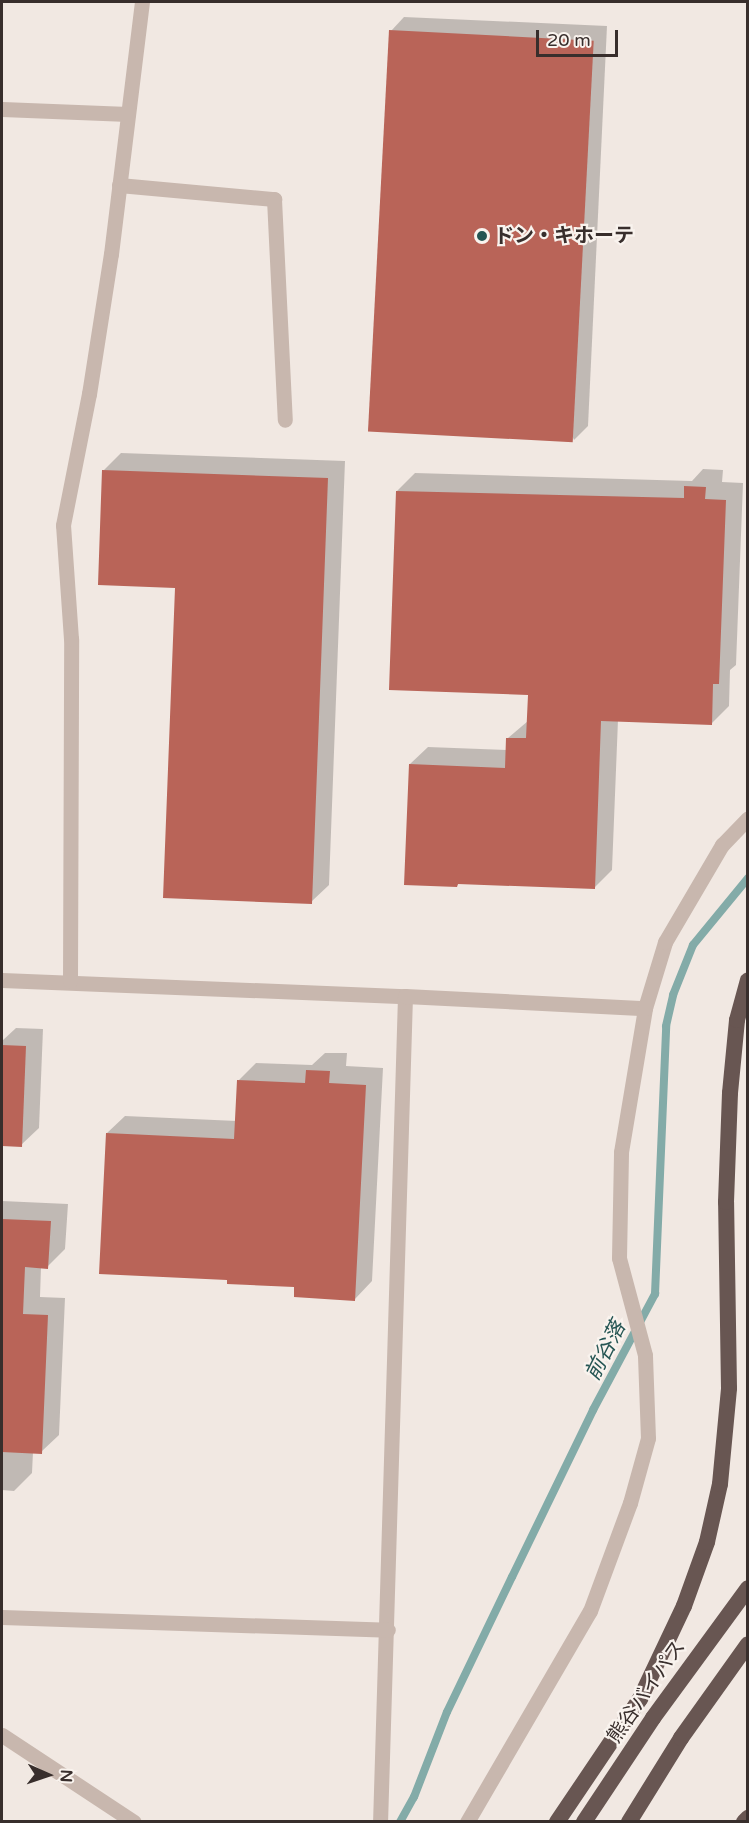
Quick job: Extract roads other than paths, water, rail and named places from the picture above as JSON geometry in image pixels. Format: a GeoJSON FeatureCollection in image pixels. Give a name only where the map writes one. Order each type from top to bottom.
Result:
{"type":"FeatureCollection","features":[{"type":"Feature","properties":{"kind":"highway"},"geometry":{"type":"LineString","coordinates":[[557,1821],[640,1699],[684,1606],[707,1542],[720,1484],[729,1388],[726,1202],[729,1093],[738,1020],[747,980]]}},
{"type":"Feature","properties":{"kind":"highway","name":"熊谷バイパス"},"geometry":{"type":"LineString","coordinates":[[584,1821],[653,1718],[747,1588]]}},
{"type":"Feature","properties":{"kind":"highway"},"geometry":{"type":"LineString","coordinates":[[629,1821],[681,1738],[747,1644]]}},
{"type":"Feature","properties":{"kind":"highway"},"geometry":{"type":"LineString","coordinates":[[744,1821],[747,1818]]}},
{"type":"Feature","properties":{"kind":"street"},"geometry":{"type":"LineString","coordinates":[[70,981],[70,639],[63,525],[89,394],[120,185],[142,2]]}},
{"type":"Feature","properties":{"kind":"street"},"geometry":{"type":"LineString","coordinates":[[2,109],[128,114]]}},
{"type":"Feature","properties":{"kind":"street"},"geometry":{"type":"LineString","coordinates":[[120,185],[274,199],[285,420]]}},
{"type":"Feature","properties":{"kind":"street"},"geometry":{"type":"LineString","coordinates":[[467,1821],[590,1611],[630,1503],[648,1438],[645,1355],[619,1258],[621,1152],[645,1008],[665,942],[722,845],[747,818]]}},
{"type":"Feature","properties":{"kind":"street"},"geometry":{"type":"LineString","coordinates":[[2,980],[70,981],[645,1008]]}},
{"type":"Feature","properties":{"kind":"street"},"geometry":{"type":"LineString","coordinates":[[380,1821],[388,1630],[405,996]]}},
{"type":"Feature","properties":{"kind":"street"},"geometry":{"type":"LineString","coordinates":[[2,1617],[388,1630]]}},
{"type":"Feature","properties":{"kind":"street"},"geometry":{"type":"LineString","coordinates":[[2,1735],[134,1821]]}},
{"type":"Feature","properties":{"kind":"waterway","name":"前谷落"},"geometry":{"type":"LineString","coordinates":[[400,1822],[414,1797],[447,1712],[512,1577],[593,1410],[655,1294],[666,1026],[673,995],[693,945],[748,878]]}},
{"type":"Feature","properties":{"kind":"place","name":"ドン・キホーテ"},"geometry":{"type":"Point","coordinates":[482,236]}}]}
